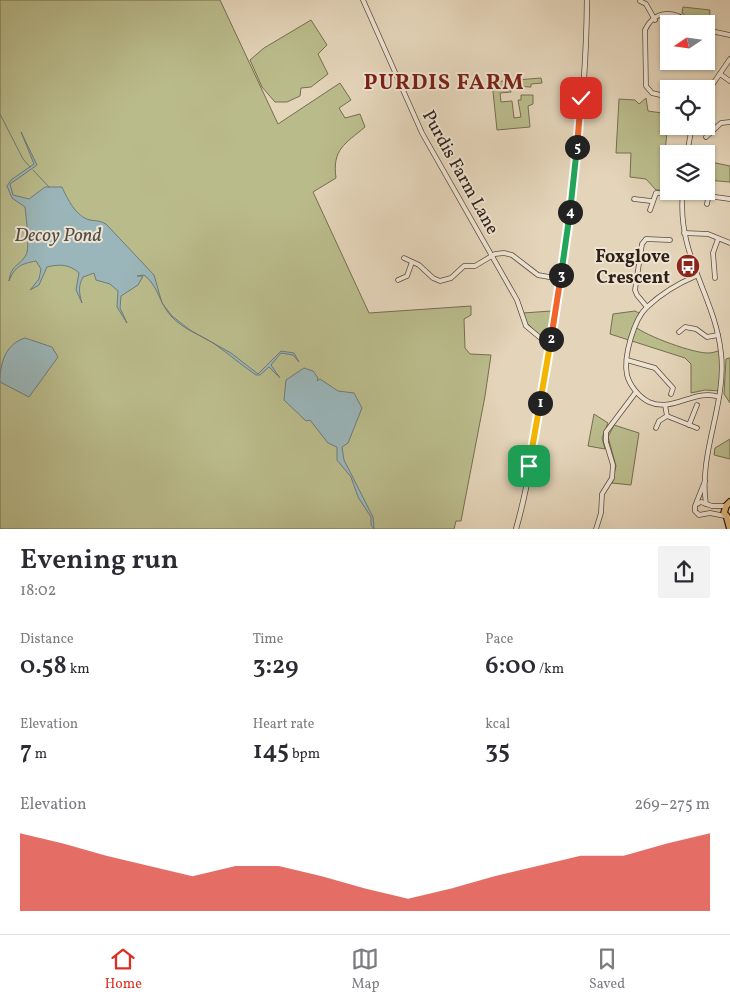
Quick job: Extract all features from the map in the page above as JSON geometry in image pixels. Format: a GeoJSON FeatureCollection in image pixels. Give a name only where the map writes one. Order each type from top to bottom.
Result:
{"type":"FeatureCollection","features":[{"type":"Feature","properties":{"kind":"main road"},"geometry":{"type":"LineString","coordinates":[[728,504],[730,529]]}},
{"type":"Feature","properties":{"kind":"street","name":"Purdis Farm Lane"},"geometry":{"type":"LineString","coordinates":[[363,0],[422,134],[518,300],[526,326],[550,346]]}},
{"type":"Feature","properties":{"kind":"street"},"geometry":{"type":"LineString","coordinates":[[516,529],[550,346],[560,279],[578,144],[587,0]]}},
{"type":"Feature","properties":{"kind":"street"},"geometry":{"type":"LineString","coordinates":[[640,1],[646,4],[655,20]]}},
{"type":"Feature","properties":{"kind":"street"},"geometry":{"type":"LineString","coordinates":[[662,15],[674,13],[677,15]]}},
{"type":"Feature","properties":{"kind":"street"},"geometry":{"type":"LineString","coordinates":[[660,17],[645,30],[644,82],[652,93],[660,95]]}},
{"type":"Feature","properties":{"kind":"street"},"geometry":{"type":"LineString","coordinates":[[715,32],[730,35]]}},
{"type":"Feature","properties":{"kind":"street"},"geometry":{"type":"LineString","coordinates":[[715,81],[730,59]]}},
{"type":"Feature","properties":{"kind":"street"},"geometry":{"type":"LineString","coordinates":[[720,74],[730,81]]}},
{"type":"Feature","properties":{"kind":"street"},"geometry":{"type":"LineString","coordinates":[[706,138],[721,123],[730,122]]}},
{"type":"Feature","properties":{"kind":"street"},"geometry":{"type":"LineString","coordinates":[[650,210],[653,195],[660,192]]}},
{"type":"Feature","properties":{"kind":"street"},"geometry":{"type":"LineString","coordinates":[[715,197],[730,199]]}},
{"type":"Feature","properties":{"kind":"street"},"geometry":{"type":"LineString","coordinates":[[634,199],[652,202]]}},
{"type":"Feature","properties":{"kind":"street"},"geometry":{"type":"LineString","coordinates":[[682,200],[684,233],[696,276],[718,335],[723,374],[705,481],[695,511],[699,515],[710,513],[728,518]]}},
{"type":"Feature","properties":{"kind":"street"},"geometry":{"type":"LineString","coordinates":[[707,204],[708,200]]}},
{"type":"Feature","properties":{"kind":"street"},"geometry":{"type":"LineString","coordinates":[[684,233],[708,234],[730,243]]}},
{"type":"Feature","properties":{"kind":"street"},"geometry":{"type":"LineString","coordinates":[[647,307],[635,290],[642,244],[646,239],[651,238],[670,240]]}},
{"type":"Feature","properties":{"kind":"street"},"geometry":{"type":"LineString","coordinates":[[716,278],[714,253],[718,239]]}},
{"type":"Feature","properties":{"kind":"street"},"geometry":{"type":"LineString","coordinates":[[404,258],[424,269],[433,278],[443,281],[451,278],[464,266],[475,266],[491,256],[501,253],[508,254],[538,275],[560,279]]}},
{"type":"Feature","properties":{"kind":"street"},"geometry":{"type":"LineString","coordinates":[[398,280],[408,276],[412,262]]}},
{"type":"Feature","properties":{"kind":"street"},"geometry":{"type":"LineString","coordinates":[[696,276],[684,281],[647,307],[633,329],[627,375],[636,392],[649,402],[665,405],[676,404],[706,393],[719,397]]}},
{"type":"Feature","properties":{"kind":"street"},"geometry":{"type":"LineString","coordinates":[[679,332],[685,327],[696,329],[707,337],[718,335]]}},
{"type":"Feature","properties":{"kind":"street"},"geometry":{"type":"LineString","coordinates":[[628,360],[655,368],[673,388],[671,394]]}},
{"type":"Feature","properties":{"kind":"street"},"geometry":{"type":"LineString","coordinates":[[596,529],[601,513],[602,494],[612,478],[613,464],[606,442],[606,432],[636,392]]}},
{"type":"Feature","properties":{"kind":"street"},"geometry":{"type":"LineString","coordinates":[[665,405],[667,416]]}},
{"type":"Feature","properties":{"kind":"street"},"geometry":{"type":"LineString","coordinates":[[689,425],[697,405]]}},
{"type":"Feature","properties":{"kind":"street"},"geometry":{"type":"LineString","coordinates":[[667,416],[697,428]]}},
{"type":"Feature","properties":{"kind":"street"},"geometry":{"type":"LineString","coordinates":[[656,428],[659,421],[667,416]]}},
{"type":"Feature","properties":{"kind":"street"},"geometry":{"type":"LineString","coordinates":[[705,481],[706,504]]}},
{"type":"Feature","properties":{"kind":"street"},"geometry":{"type":"LineString","coordinates":[[697,504],[701,502],[706,504],[728,504]]}},
{"type":"Feature","properties":{"kind":"green space"},"geometry":{"type":"Polygon","coordinates":[[[0,0],[220,0],[278,124],[340,83],[351,100],[339,108],[345,118],[360,114],[365,127],[346,143],[338,154],[335,168],[336,178],[313,192],[369,313],[471,306],[471,315],[464,319],[465,348],[470,354],[491,355],[461,521],[456,521],[454,529],[0,529],[0,0]]]}},
{"type":"Feature","properties":{"kind":"green space"},"geometry":{"type":"Polygon","coordinates":[[[683,7],[710,10],[710,15],[684,15],[682,13],[683,7]]]}},
{"type":"Feature","properties":{"kind":"green space"},"geometry":{"type":"Polygon","coordinates":[[[311,20],[327,45],[318,54],[328,74],[311,87],[301,88],[300,96],[287,102],[275,102],[262,87],[250,60],[264,48],[311,20]]]}},
{"type":"Feature","properties":{"kind":"green space"},"geometry":{"type":"Polygon","coordinates":[[[541,78],[542,83],[531,84],[531,87],[511,86],[511,92],[500,93],[501,102],[512,101],[514,118],[521,117],[518,100],[521,100],[521,95],[533,95],[533,104],[528,106],[530,127],[497,130],[492,82],[541,78]]]}},
{"type":"Feature","properties":{"kind":"green space"},"geometry":{"type":"Polygon","coordinates":[[[646,98],[648,111],[660,113],[660,135],[667,135],[666,145],[660,145],[660,190],[656,190],[646,179],[630,177],[631,153],[616,153],[619,99],[635,100],[639,104],[646,98]]]}},
{"type":"Feature","properties":{"kind":"green space"},"geometry":{"type":"Polygon","coordinates":[[[715,163],[730,166],[730,182],[715,181],[715,163]]]}},
{"type":"Feature","properties":{"kind":"green space"},"geometry":{"type":"Polygon","coordinates":[[[551,311],[548,339],[545,341],[527,323],[523,313],[551,311]]]}},
{"type":"Feature","properties":{"kind":"green space"},"geometry":{"type":"Polygon","coordinates":[[[635,311],[641,314],[634,326],[649,335],[702,353],[721,350],[721,391],[705,390],[691,393],[691,364],[685,358],[610,334],[613,314],[635,311]]]}},
{"type":"Feature","properties":{"kind":"green space"},"geometry":{"type":"Polygon","coordinates":[[[730,358],[730,403],[724,394],[726,359],[730,358]]]}},
{"type":"Feature","properties":{"kind":"green space"},"geometry":{"type":"Polygon","coordinates":[[[594,414],[608,423],[602,438],[605,449],[588,446],[594,414]]]}},
{"type":"Feature","properties":{"kind":"green space"},"geometry":{"type":"Polygon","coordinates":[[[614,425],[639,433],[631,485],[612,483],[616,466],[608,437],[614,425]]]}},
{"type":"Feature","properties":{"kind":"green space"},"geometry":{"type":"Polygon","coordinates":[[[730,439],[730,459],[714,455],[715,448],[730,439]]]}},
{"type":"Feature","properties":{"kind":"water","name":"Decoy Pond"},"geometry":{"type":"Polygon","coordinates":[[[21,132],[37,165],[10,184],[13,195],[29,199],[45,187],[62,187],[80,215],[106,224],[154,275],[161,301],[149,279],[144,275],[137,276],[143,276],[138,285],[121,296],[120,308],[127,323],[117,307],[118,291],[110,284],[96,280],[94,273],[83,277],[81,280],[80,296],[82,303],[76,290],[79,273],[68,266],[47,267],[39,285],[30,290],[39,279],[41,269],[36,261],[19,266],[9,281],[13,268],[26,255],[28,246],[25,207],[12,198],[7,186],[11,180],[34,164],[21,132]]]}},
{"type":"Feature","properties":{"kind":"water"},"geometry":{"type":"Polygon","coordinates":[[[163,305],[172,316],[190,330],[231,353],[258,374],[281,351],[294,353],[299,362],[293,355],[281,353],[271,365],[280,378],[269,367],[260,375],[256,375],[213,343],[191,331],[181,324],[171,316],[163,305]]]}},
{"type":"Feature","properties":{"kind":"water"},"geometry":{"type":"Polygon","coordinates":[[[25,338],[52,347],[58,357],[29,397],[0,382],[1,368],[8,350],[18,341],[25,338]]]}},
{"type":"Feature","properties":{"kind":"water"},"geometry":{"type":"Polygon","coordinates":[[[304,368],[313,371],[318,378],[317,381],[320,379],[338,391],[354,393],[362,408],[348,443],[342,447],[344,460],[373,517],[374,529],[371,525],[371,517],[358,497],[351,477],[337,460],[337,447],[328,443],[310,420],[306,421],[284,400],[286,380],[304,368]]]}},
{"type":"Feature","properties":{"kind":"waterway"},"geometry":{"type":"LineString","coordinates":[[0,114],[23,159],[30,167]]}},
{"type":"Feature","properties":{"kind":"waterway"},"geometry":{"type":"LineString","coordinates":[[33,170],[49,187]]}},
{"type":"Feature","properties":{"kind":"place","name":"Foxglove Crescent"},"geometry":{"type":"Point","coordinates":[688,266]}},
{"type":"Feature","properties":{"kind":"district","name":"PURDIS FARM"},"geometry":{"type":"Point","coordinates":[444,81]}},
{"type":"Feature","properties":{"kind":"route"},"geometry":{"type":"LineString","coordinates":[[529,466],[568,235],[581,98]]}}]}
